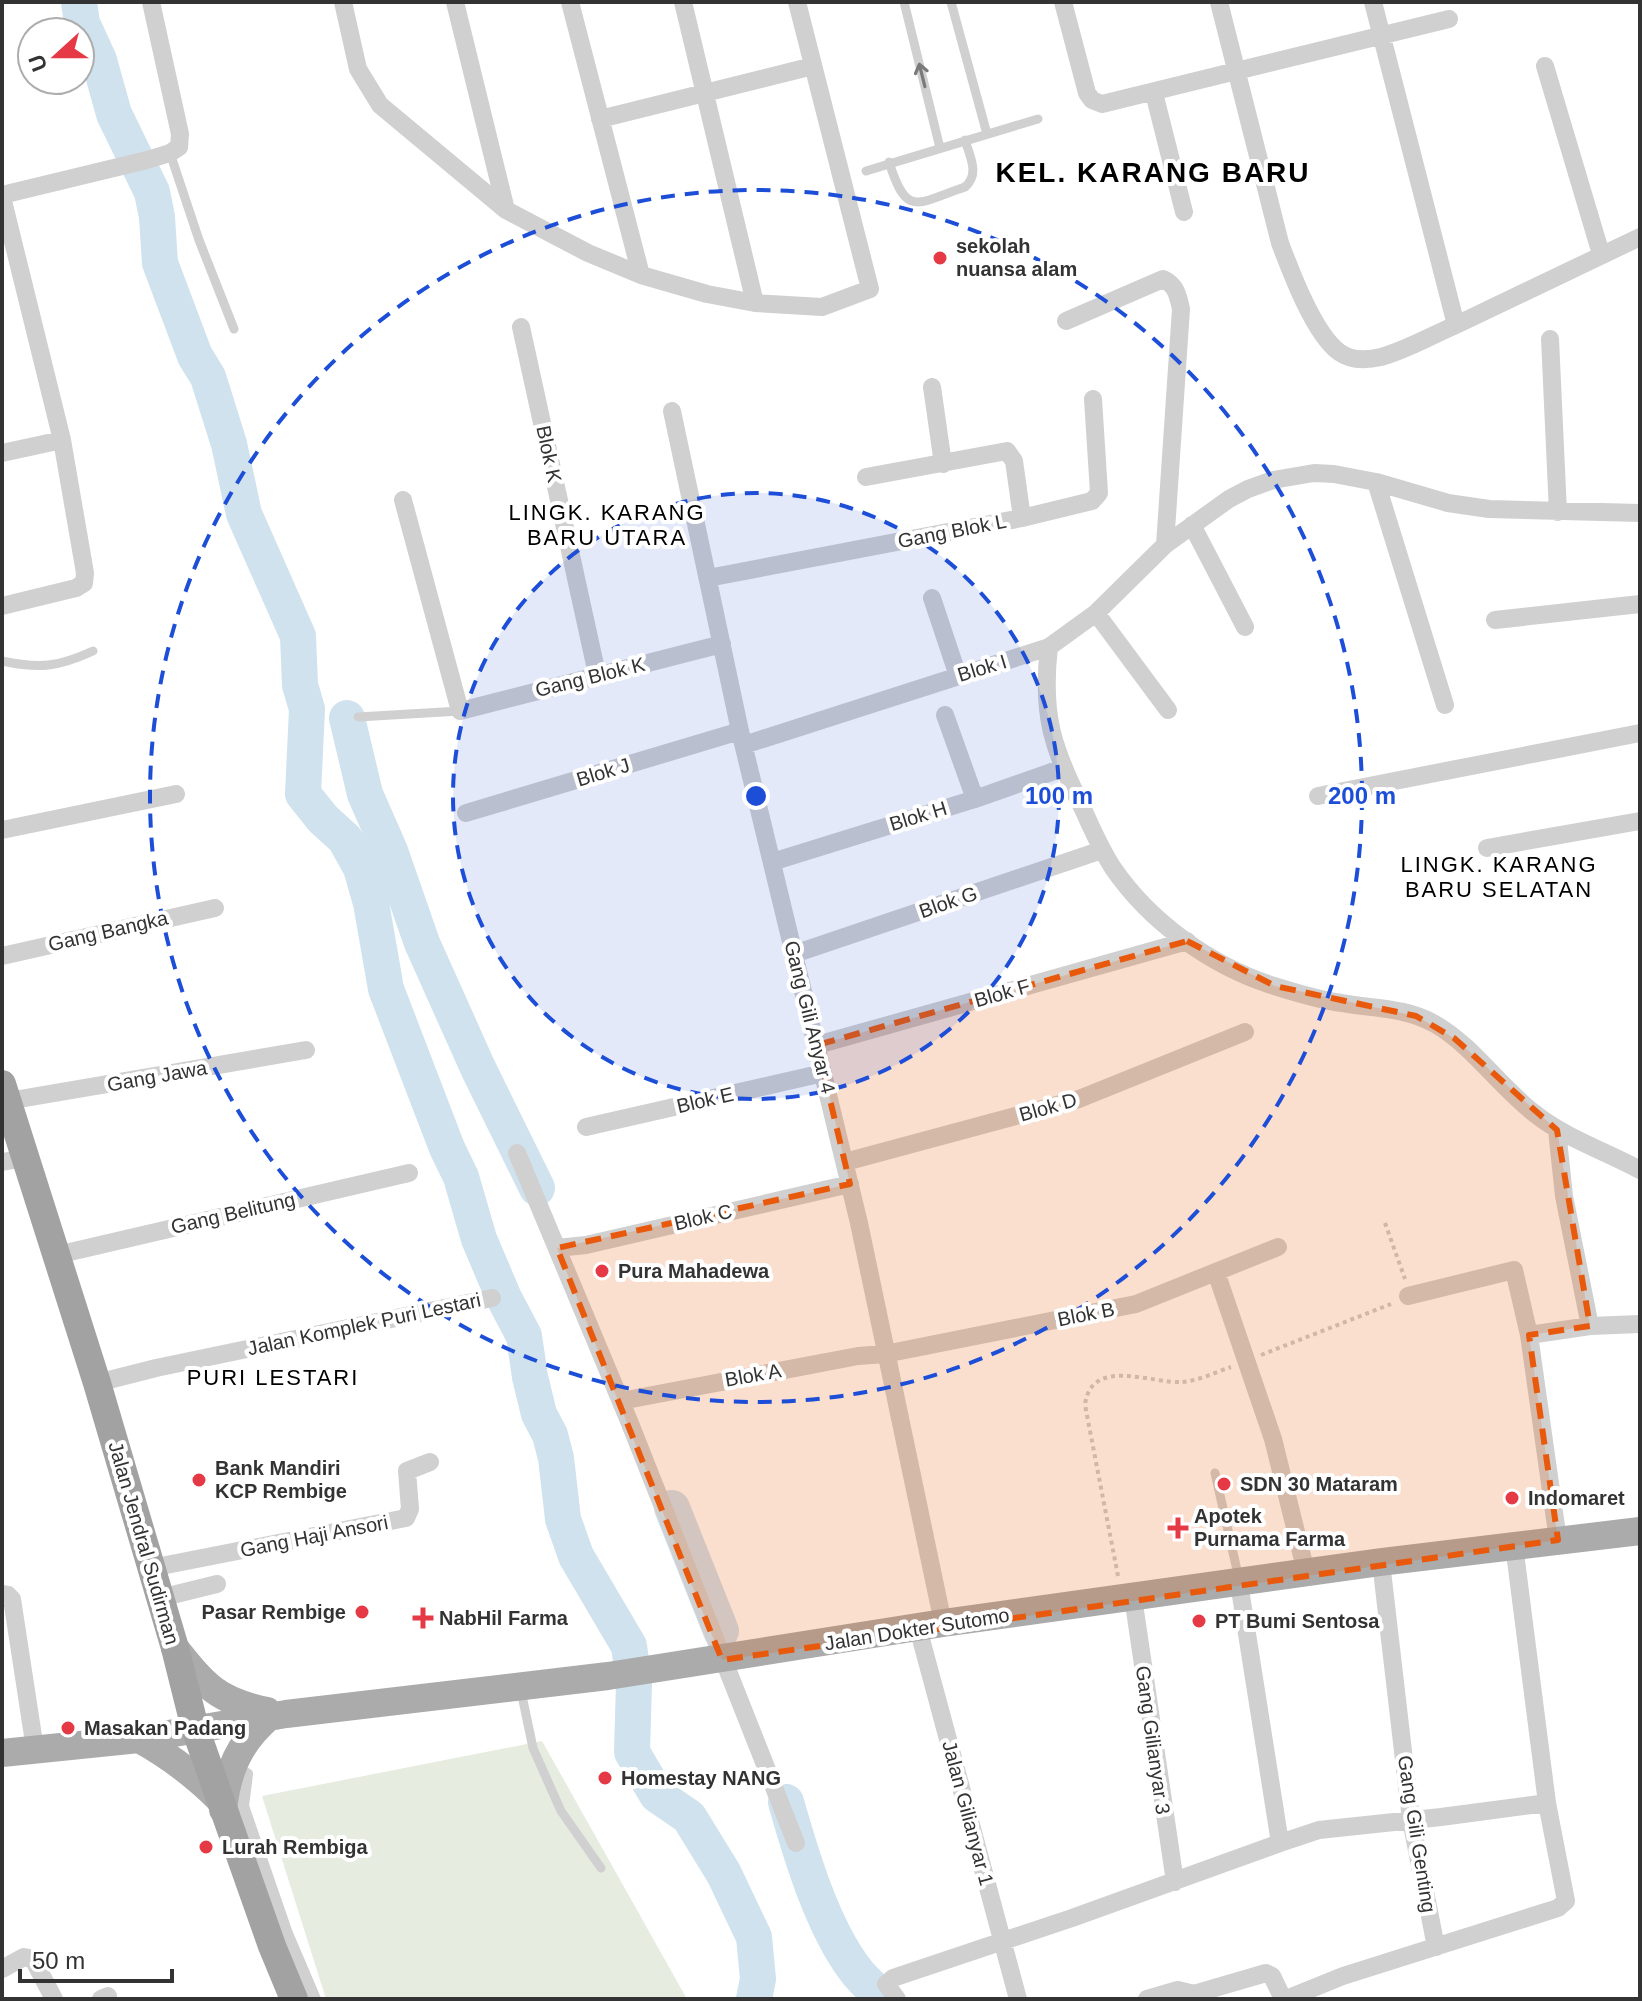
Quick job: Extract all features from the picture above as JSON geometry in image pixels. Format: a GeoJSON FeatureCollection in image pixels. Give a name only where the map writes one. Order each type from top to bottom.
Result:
{"type":"FeatureCollection","features":[{"type":"Feature","properties":{"kind":"highway","name":"Jalan Jendral Sudirman"},"geometry":{"type":"LineString","coordinates":[[4,1096],[14,1160],[57,1255],[175,1648],[195,1728],[272,1946],[294,1999]]}},
{"type":"Feature","properties":{"kind":"main road","name":"Jalan Dokter Sutomo"},"geometry":{"type":"LineString","coordinates":[[2,1753],[139,1739],[278,1715],[608,1676],[1306,1572],[1640,1531]]}},
{"type":"Feature","properties":{"kind":"main road"},"geometry":{"type":"LineString","coordinates":[[175,1648],[192,1670],[220,1696],[231,1703],[278,1715]]}},
{"type":"Feature","properties":{"kind":"main road"},"geometry":{"type":"LineString","coordinates":[[221,1805],[231,1767],[240,1748],[253,1731],[278,1715]]}},
{"type":"Feature","properties":{"kind":"main road"},"geometry":{"type":"LineString","coordinates":[[139,1739],[178,1762],[221,1805]]}},
{"type":"Feature","properties":{"kind":"street"},"geometry":{"type":"LineString","coordinates":[[2,606],[76,588],[84,583],[85,573],[62,440],[2,196],[147,160],[179,147],[180,134],[151,2]]}},
{"type":"Feature","properties":{"kind":"street"},"geometry":{"type":"LineString","coordinates":[[343,2],[358,69],[380,105],[506,210],[588,253],[641,275],[707,294],[755,303],[822,307],[870,289],[797,2]]}},
{"type":"Feature","properties":{"kind":"street"},"geometry":{"type":"LineString","coordinates":[[455,2],[506,210]]}},
{"type":"Feature","properties":{"kind":"street"},"geometry":{"type":"LineString","coordinates":[[570,2],[641,275]]}},
{"type":"Feature","properties":{"kind":"street"},"geometry":{"type":"LineString","coordinates":[[683,2],[755,303]]}},
{"type":"Feature","properties":{"kind":"street"},"geometry":{"type":"LineString","coordinates":[[1063,2],[1087,93],[1092,100],[1102,104],[1449,19]]}},
{"type":"Feature","properties":{"kind":"street"},"geometry":{"type":"LineString","coordinates":[[1219,2],[1280,243],[1292,274],[1328,341],[1338,352],[1349,357],[1370,359],[1384,356],[1640,237]]}},
{"type":"Feature","properties":{"kind":"street"},"geometry":{"type":"LineString","coordinates":[[1373,2],[1456,325]]}},
{"type":"Feature","properties":{"kind":"street"},"geometry":{"type":"LineString","coordinates":[[600,119],[813,66]]}},
{"type":"Feature","properties":{"kind":"street"},"geometry":{"type":"LineString","coordinates":[[1545,66],[1601,254]]}},
{"type":"Feature","properties":{"kind":"street"},"geometry":{"type":"LineString","coordinates":[[1154,93],[1184,212]]}},
{"type":"Feature","properties":{"kind":"street"},"geometry":{"type":"LineString","coordinates":[[1066,321],[1163,279],[1175,288],[1181,309],[1165,545]]}},
{"type":"Feature","properties":{"kind":"street","name":"Blok K"},"geometry":{"type":"LineString","coordinates":[[521,327],[597,674]]}},
{"type":"Feature","properties":{"kind":"street"},"geometry":{"type":"LineString","coordinates":[[1550,339],[1558,512]]}},
{"type":"Feature","properties":{"kind":"street"},"geometry":{"type":"LineString","coordinates":[[932,387],[943,464]]}},
{"type":"Feature","properties":{"kind":"street","name":"Gang Blok L"},"geometry":{"type":"LineString","coordinates":[[708,578],[1084,504],[1099,493],[1093,399]]}},
{"type":"Feature","properties":{"kind":"street","name":"Gang Gili Anyar 4"},"geometry":{"type":"LineString","coordinates":[[672,411],[742,738],[850,1184],[885,1354],[930,1626]]}},
{"type":"Feature","properties":{"kind":"street"},"geometry":{"type":"LineString","coordinates":[[2,453],[62,440]]}},
{"type":"Feature","properties":{"kind":"street"},"geometry":{"type":"LineString","coordinates":[[866,477],[1007,451],[1014,461],[1022,518]]}},
{"type":"Feature","properties":{"kind":"street","name":"Blok I"},"geometry":{"type":"LineString","coordinates":[[742,738],[1049,647],[1096,613],[1165,545],[1229,499],[1273,480],[1314,473],[1376,482],[1448,503],[1489,509],[1640,513]]}},
{"type":"Feature","properties":{"kind":"street"},"geometry":{"type":"LineString","coordinates":[[1376,482],[1445,705]]}},
{"type":"Feature","properties":{"kind":"street"},"geometry":{"type":"LineString","coordinates":[[403,500],[460,711]]}},
{"type":"Feature","properties":{"kind":"street"},"geometry":{"type":"LineString","coordinates":[[1192,525],[1245,627]]}},
{"type":"Feature","properties":{"kind":"street"},"geometry":{"type":"LineString","coordinates":[[932,598],[958,676]]}},
{"type":"Feature","properties":{"kind":"street"},"geometry":{"type":"LineString","coordinates":[[1495,620],[1640,604]]}},
{"type":"Feature","properties":{"kind":"street"},"geometry":{"type":"LineString","coordinates":[[1096,613],[1168,710]]}},
{"type":"Feature","properties":{"kind":"street","name":"Gang Blok K"},"geometry":{"type":"LineString","coordinates":[[460,711],[722,644]]}},
{"type":"Feature","properties":{"kind":"street"},"geometry":{"type":"LineString","coordinates":[[1049,647],[1046,687],[1052,738],[1102,850],[1138,900],[1213,959],[1251,978],[1342,1003],[1399,1010],[1435,1024],[1454,1038],[1533,1113],[1557,1130],[1640,1170]]}},
{"type":"Feature","properties":{"kind":"street"},"geometry":{"type":"LineString","coordinates":[[945,715],[975,799]]}},
{"type":"Feature","properties":{"kind":"street"},"geometry":{"type":"LineString","coordinates":[[1318,796],[1640,733]]}},
{"type":"Feature","properties":{"kind":"street","name":"Blok J"},"geometry":{"type":"LineString","coordinates":[[466,813],[742,738]]}},
{"type":"Feature","properties":{"kind":"street","name":"Blok H"},"geometry":{"type":"LineString","coordinates":[[772,862],[975,799],[1063,768]]}},
{"type":"Feature","properties":{"kind":"street"},"geometry":{"type":"LineString","coordinates":[[2,830],[176,794]]}},
{"type":"Feature","properties":{"kind":"street"},"geometry":{"type":"LineString","coordinates":[[1487,848],[1640,821]]}},
{"type":"Feature","properties":{"kind":"street","name":"Blok G"},"geometry":{"type":"LineString","coordinates":[[794,954],[1102,850]]}},
{"type":"Feature","properties":{"kind":"street","name":"Gang Bangka"},"geometry":{"type":"LineString","coordinates":[[2,956],[215,908]]}},
{"type":"Feature","properties":{"kind":"street","name":"Blok F"},"geometry":{"type":"LineString","coordinates":[[817,1045],[1187,941]]}},
{"type":"Feature","properties":{"kind":"street","name":"Blok D"},"geometry":{"type":"LineString","coordinates":[[845,1162],[1079,1099],[1245,1032]]}},
{"type":"Feature","properties":{"kind":"street","name":"Gang Jawa"},"geometry":{"type":"LineString","coordinates":[[4,1096],[306,1050]]}},
{"type":"Feature","properties":{"kind":"street","name":"Blok E"},"geometry":{"type":"LineString","coordinates":[[586,1127],[823,1073]]}},
{"type":"Feature","properties":{"kind":"street"},"geometry":{"type":"LineString","coordinates":[[1557,1130],[1566,1209],[1590,1326]]}},
{"type":"Feature","properties":{"kind":"street"},"geometry":{"type":"LineString","coordinates":[[517,1153],[732,1658],[796,1843]]}},
{"type":"Feature","properties":{"kind":"street","name":"Gang Belitung"},"geometry":{"type":"LineString","coordinates":[[57,1255],[409,1173]]}},
{"type":"Feature","properties":{"kind":"street","name":"Blok C"},"geometry":{"type":"LineString","coordinates":[[557,1248],[586,1245],[850,1184]]}},
{"type":"Feature","properties":{"kind":"street","name":"Blok B"},"geometry":{"type":"LineString","coordinates":[[885,1354],[1136,1304],[1278,1247]]}},
{"type":"Feature","properties":{"kind":"street"},"geometry":{"type":"LineString","coordinates":[[1408,1296],[1514,1270],[1529,1335],[1558,1540]]}},
{"type":"Feature","properties":{"kind":"street"},"geometry":{"type":"LineString","coordinates":[[1216,1272],[1273,1439],[1306,1572]]}},
{"type":"Feature","properties":{"kind":"street","name":"Jalan Komplek Puri Lestari"},"geometry":{"type":"LineString","coordinates":[[97,1383],[492,1298]]}},
{"type":"Feature","properties":{"kind":"street"},"geometry":{"type":"LineString","coordinates":[[1529,1335],[1590,1326],[1640,1324]]}},
{"type":"Feature","properties":{"kind":"street","name":"Blok A"},"geometry":{"type":"LineString","coordinates":[[622,1400],[858,1356],[885,1354]]}},
{"type":"Feature","properties":{"kind":"street","name":"Gang Haji Ansori"},"geometry":{"type":"LineString","coordinates":[[151,1568],[406,1518],[410,1509],[407,1471],[430,1462]]}},
{"type":"Feature","properties":{"kind":"street"},"geometry":{"type":"LineString","coordinates":[[1147,1999],[1178,1990],[1194,1994],[1266,1973],[1272,1976],[1285,1999],[1343,1976],[1564,1904],[1565,1895],[1547,1803],[1514,1545]]}},
{"type":"Feature","properties":{"kind":"street","name":"Gang Gili Genting"},"geometry":{"type":"LineString","coordinates":[[1381,1562],[1411,1820],[1436,1947]]}},
{"type":"Feature","properties":{"kind":"street"},"geometry":{"type":"LineString","coordinates":[[1239,1583],[1280,1843]]}},
{"type":"Feature","properties":{"kind":"street"},"geometry":{"type":"LineString","coordinates":[[160,1598],[217,1584]]}},
{"type":"Feature","properties":{"kind":"street"},"geometry":{"type":"LineString","coordinates":[[2,1594],[12,1599],[35,1749]]}},
{"type":"Feature","properties":{"kind":"street","name":"Gang Gilianyar 3"},"geometry":{"type":"LineString","coordinates":[[1127,1598],[1175,1882]]}},
{"type":"Feature","properties":{"kind":"street","name":"Jalan Gilianyar 1"},"geometry":{"type":"LineString","coordinates":[[930,1626],[1001,1941],[1018,1999]]}},
{"type":"Feature","properties":{"kind":"street"},"geometry":{"type":"LineString","coordinates":[[231,1767],[247,1774],[243,1806],[286,1931],[315,1999]]}},
{"type":"Feature","properties":{"kind":"street"},"geometry":{"type":"LineString","coordinates":[[897,1999],[887,1987],[890,1979],[1319,1830],[1547,1803]]}},
{"type":"Feature","properties":{"kind":"street"},"geometry":{"type":"LineString","coordinates":[[2,1969],[24,1957],[33,1959],[54,1999]]}},
{"type":"Feature","properties":{"kind":"lane"},"geometry":{"type":"LineString","coordinates":[[904,2],[940,148]]}},
{"type":"Feature","properties":{"kind":"lane"},"geometry":{"type":"LineString","coordinates":[[951,2],[987,134]]}},
{"type":"Feature","properties":{"kind":"lane"},"geometry":{"type":"LineString","coordinates":[[866,171],[1038,119]]}},
{"type":"Feature","properties":{"kind":"lane"},"geometry":{"type":"LineString","coordinates":[[889,162],[898,191],[911,202],[920,202],[965,187],[971,182],[975,174],[965,140]]}},
{"type":"Feature","properties":{"kind":"lane"},"geometry":{"type":"LineString","coordinates":[[170,153],[199,240],[234,329]]}},
{"type":"Feature","properties":{"kind":"lane"},"geometry":{"type":"LineString","coordinates":[[2,661],[46,667],[64,664],[93,651]]}},
{"type":"Feature","properties":{"kind":"lane"},"geometry":{"type":"LineString","coordinates":[[358,717],[460,711]]}},
{"type":"Feature","properties":{"kind":"lane"},"geometry":{"type":"LineString","coordinates":[[1215,1473],[1239,1583]]}},
{"type":"Feature","properties":{"kind":"lane"},"geometry":{"type":"LineString","coordinates":[[520,1686],[533,1748],[544,1774],[561,1811],[601,1868]]}},
{"type":"Feature","properties":{"kind":"path"},"geometry":{"type":"LineString","coordinates":[[1127,1598],[1085,1405],[1087,1392],[1097,1383],[1120,1375],[1184,1382],[1248,1361],[1408,1296],[1408,1285],[1385,1223]]}},
{"type":"Feature","properties":{"kind":"highlighted area"},"geometry":{"type":"Polygon","coordinates":[[[1187,941],[1275,986],[1416,1016],[1454,1038],[1557,1130],[1590,1326],[1529,1335],[1558,1540],[722,1660],[557,1248],[850,1184],[817,1045],[1187,941]]]}},
{"type":"Feature","properties":{"kind":"shaded area"},"geometry":{"type":"Polygon","coordinates":[[[542,1741],[687,1999],[326,1999],[262,1796],[542,1741]]]}},
{"type":"Feature","properties":{"kind":"waterway"},"geometry":{"type":"LineString","coordinates":[[79,2],[82,23],[99,60],[114,114],[152,192],[160,263],[195,356],[208,377],[229,444],[244,514],[298,636],[300,685],[307,709],[303,794],[323,819],[345,839],[361,868],[371,903],[386,989],[461,1177],[479,1239],[524,1336],[539,1414],[550,1435],[556,1458],[563,1519],[576,1556],[629,1646],[634,1683],[632,1752],[657,1795],[689,1817],[724,1874],[754,1937],[758,1979],[754,1999]]}},
{"type":"Feature","properties":{"kind":"waterway"},"geometry":{"type":"LineString","coordinates":[[347,718],[365,794],[390,851],[422,943],[478,1068],[537,1188]]}},
{"type":"Feature","properties":{"kind":"waterway"},"geometry":{"type":"LineString","coordinates":[[672,1508],[721,1631]]}},
{"type":"Feature","properties":{"kind":"waterway"},"geometry":{"type":"LineString","coordinates":[[786,1802],[806,1868],[834,1935],[857,1972],[883,1999]]}},
{"type":"Feature","properties":{"kind":"place","name":"sekolah nuansa alam"},"geometry":{"type":"Point","coordinates":[940,258]}},
{"type":"Feature","properties":{"kind":"place","name":"Pura Mahadewa"},"geometry":{"type":"Point","coordinates":[602,1271]}},
{"type":"Feature","properties":{"kind":"place","name":"Bank Mandiri KCP Rembige"},"geometry":{"type":"Point","coordinates":[199,1480]}},
{"type":"Feature","properties":{"kind":"place","name":"SDN 30 Mataram"},"geometry":{"type":"Point","coordinates":[1224,1484]}},
{"type":"Feature","properties":{"kind":"place","name":"Indomaret"},"geometry":{"type":"Point","coordinates":[1512,1498]}},
{"type":"Feature","properties":{"kind":"place","name":"Apotek Purnama Farma"},"geometry":{"type":"Point","coordinates":[1178,1528]}},
{"type":"Feature","properties":{"kind":"place","name":"Pasar Rembige"},"geometry":{"type":"Point","coordinates":[362,1612]}},
{"type":"Feature","properties":{"kind":"place","name":"NabHil Farma"},"geometry":{"type":"Point","coordinates":[423,1618]}},
{"type":"Feature","properties":{"kind":"place","name":"PT Bumi Sentosa"},"geometry":{"type":"Point","coordinates":[1199,1621]}},
{"type":"Feature","properties":{"kind":"place","name":"Masakan Padang"},"geometry":{"type":"Point","coordinates":[68,1728]}},
{"type":"Feature","properties":{"kind":"place","name":"Homestay NANG"},"geometry":{"type":"Point","coordinates":[605,1778]}},
{"type":"Feature","properties":{"kind":"place","name":"Lurah Rembiga"},"geometry":{"type":"Point","coordinates":[206,1847]}},
{"type":"Feature","properties":{"kind":"district","name":"KEL. KARANG BARU"},"geometry":{"type":"Point","coordinates":[1153,172]}},
{"type":"Feature","properties":{"kind":"district","name":"LINGK. KARANG BARU UTARA"},"geometry":{"type":"Point","coordinates":[607,524]}},
{"type":"Feature","properties":{"kind":"district","name":"LINGK. KARANG BARU SELATAN"},"geometry":{"type":"Point","coordinates":[1499,876]}},
{"type":"Feature","properties":{"kind":"district","name":"PURI LESTARI"},"geometry":{"type":"Point","coordinates":[273,1377]}}]}
